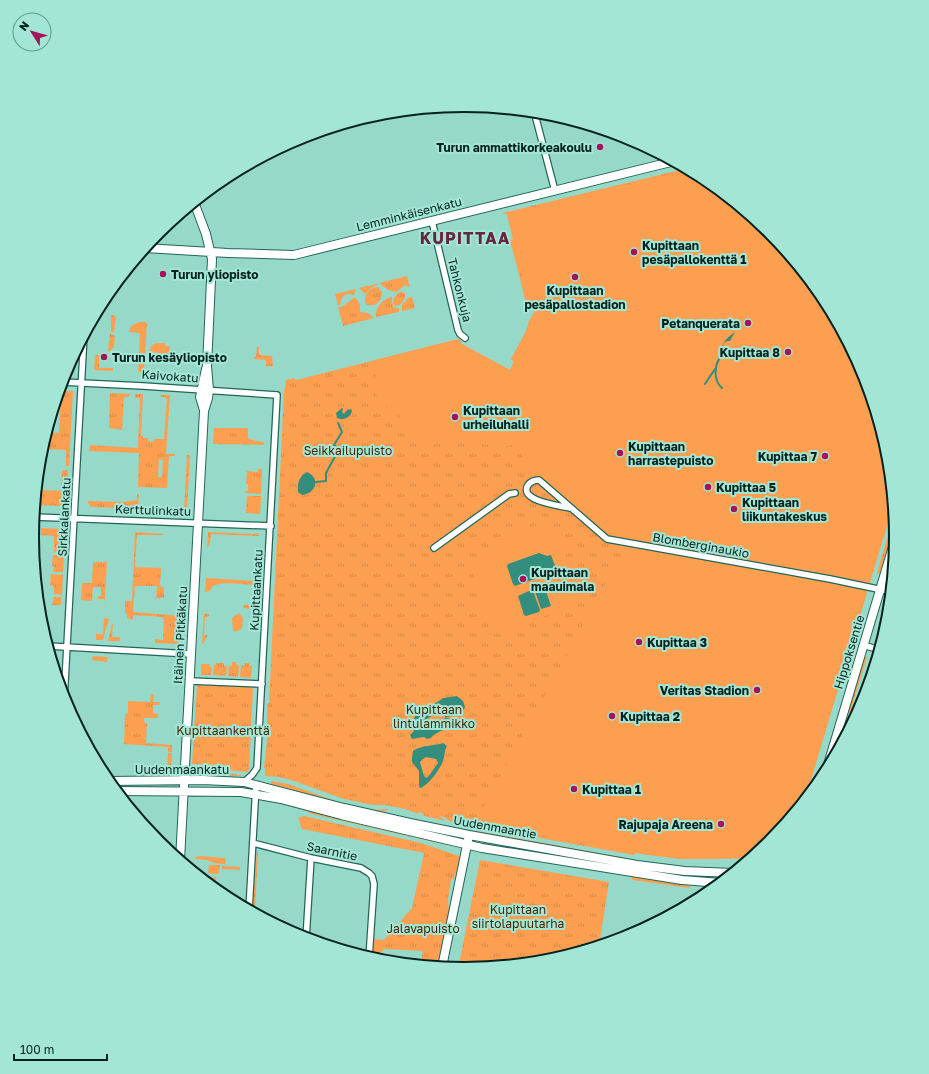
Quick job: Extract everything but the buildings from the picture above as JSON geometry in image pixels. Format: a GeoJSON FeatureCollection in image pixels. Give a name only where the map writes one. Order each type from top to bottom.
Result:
{"type":"FeatureCollection","features":[{"type":"Feature","properties":{"kind":"main road","name":"Lemminkäisenkatu"},"geometry":{"type":"LineString","coordinates":[[152,248],[294,255],[667,163]]}},
{"type":"Feature","properties":{"kind":"main road","name":"Itäinen Pitkäkatu"},"geometry":{"type":"LineString","coordinates":[[180,854],[197,523],[204,411],[208,398],[205,390],[212,259],[211,251],[196,207]]}},
{"type":"Feature","properties":{"kind":"main road","name":"Hippoksentie"},"geometry":{"type":"LineString","coordinates":[[832,752],[889,555]]}},
{"type":"Feature","properties":{"kind":"main road","name":"Uudenmaankatu"},"geometry":{"type":"LineString","coordinates":[[116,781],[235,781],[256,784]]}},
{"type":"Feature","properties":{"kind":"main road","name":"Uudenmaantie"},"geometry":{"type":"LineString","coordinates":[[256,784],[344,808],[469,835],[637,865],[693,872],[727,873]]}},
{"type":"Feature","properties":{"kind":"main road","name":"Uudenmaankatu"},"geometry":{"type":"LineString","coordinates":[[124,791],[241,792],[256,794]]}},
{"type":"Feature","properties":{"kind":"main road","name":"Uudenmaantie"},"geometry":{"type":"LineString","coordinates":[[256,794],[467,845],[682,880],[713,882]]}},
{"type":"Feature","properties":{"kind":"main road"},"geometry":{"type":"LineString","coordinates":[[443,962],[469,835]]}},
{"type":"Feature","properties":{"kind":"street"},"geometry":{"type":"LineString","coordinates":[[536,118],[555,191]]}},
{"type":"Feature","properties":{"kind":"street","name":"Tahkonkuja"},"geometry":{"type":"LineString","coordinates":[[432,221],[459,332],[465,338]]}},
{"type":"Feature","properties":{"kind":"street","name":"Sirkkalankatu"},"geometry":{"type":"LineString","coordinates":[[65,683],[83,348]]}},
{"type":"Feature","properties":{"kind":"street","name":"Kaivokatu"},"geometry":{"type":"LineString","coordinates":[[68,382],[277,395]]}},
{"type":"Feature","properties":{"kind":"street","name":"Kupittaankatu"},"geometry":{"type":"LineString","coordinates":[[244,782],[257,768],[277,395]]}},
{"type":"Feature","properties":{"kind":"street","name":"Blomberginaukio"},"geometry":{"type":"LineString","coordinates":[[570,508],[540,502],[530,496],[527,489],[528,484],[534,480],[539,480],[604,537],[614,541],[830,578],[886,591]]}},
{"type":"Feature","properties":{"kind":"street"},"geometry":{"type":"LineString","coordinates":[[434,548],[509,494],[514,493]]}},
{"type":"Feature","properties":{"kind":"street","name":"Kerttulinkatu"},"geometry":{"type":"LineString","coordinates":[[40,516],[271,526]]}},
{"type":"Feature","properties":{"kind":"street"},"geometry":{"type":"LineString","coordinates":[[863,645],[875,649]]}},
{"type":"Feature","properties":{"kind":"street"},"geometry":{"type":"LineString","coordinates":[[53,646],[191,654]]}},
{"type":"Feature","properties":{"kind":"street"},"geometry":{"type":"LineString","coordinates":[[190,681],[262,684]]}},
{"type":"Feature","properties":{"kind":"street"},"geometry":{"type":"LineString","coordinates":[[249,903],[256,784]]}},
{"type":"Feature","properties":{"kind":"street","name":"Saarnitie"},"geometry":{"type":"LineString","coordinates":[[253,843],[311,858],[361,868],[369,873],[372,876],[374,884],[369,951]]}},
{"type":"Feature","properties":{"kind":"street"},"geometry":{"type":"LineString","coordinates":[[306,932],[311,858]]}},
{"type":"Feature","properties":{"kind":"green space"},"geometry":{"type":"Polygon","coordinates":[[[679,170],[724,199],[765,236],[784,256],[802,278],[833,324],[858,374],[876,427],[882,454],[889,518],[808,788],[784,818],[744,858],[681,859],[636,853],[634,855],[474,826],[473,823],[468,822],[464,825],[451,822],[444,817],[439,816],[446,821],[424,816],[422,813],[418,812],[418,814],[405,809],[385,805],[373,805],[344,799],[294,781],[279,777],[265,776],[264,768],[267,740],[267,704],[269,703],[284,392],[286,380],[294,378],[296,380],[459,339],[461,341],[460,343],[510,370],[514,362],[511,359],[535,311],[533,304],[527,306],[510,240],[513,239],[507,214],[503,213],[679,170]]]}},
{"type":"Feature","properties":{"kind":"green space","name":"Kupittaan liikuntakeskus"},"geometry":{"type":"Polygon","coordinates":[[[681,171],[724,199],[765,236],[784,256],[818,301],[833,324],[846,349],[858,374],[867,400],[876,427],[882,454],[889,518],[812,776],[808,788],[784,818],[744,858],[681,859],[648,855],[475,823],[630,539],[607,536],[597,528],[527,463],[521,454],[517,443],[507,446],[413,439],[407,440],[401,417],[384,404],[374,393],[376,360],[454,340],[510,370],[535,313],[533,304],[529,302],[507,214],[628,184],[630,185],[681,171]]]}},
{"type":"Feature","properties":{"kind":"green space"},"geometry":{"type":"Polygon","coordinates":[[[407,276],[410,287],[404,285],[396,292],[388,290],[379,283],[407,276]]]}},
{"type":"Feature","properties":{"kind":"green space"},"geometry":{"type":"Polygon","coordinates":[[[377,284],[365,294],[359,288],[377,284]]]}},
{"type":"Feature","properties":{"kind":"green space"},"geometry":{"type":"Polygon","coordinates":[[[378,287],[382,292],[381,299],[375,305],[368,305],[365,303],[365,297],[368,292],[378,287]]]}},
{"type":"Feature","properties":{"kind":"green space"},"geometry":{"type":"Polygon","coordinates":[[[356,289],[354,295],[346,294],[341,299],[340,305],[338,305],[335,294],[356,289]]]}},
{"type":"Feature","properties":{"kind":"green space"},"geometry":{"type":"Polygon","coordinates":[[[401,292],[405,293],[405,298],[400,305],[395,306],[393,304],[394,298],[401,292]]]}},
{"type":"Feature","properties":{"kind":"green space"},"geometry":{"type":"Polygon","coordinates":[[[355,297],[360,304],[360,312],[368,313],[374,318],[343,326],[338,307],[342,307],[355,297]]]}},
{"type":"Feature","properties":{"kind":"green space"},"geometry":{"type":"Polygon","coordinates":[[[391,297],[393,307],[399,309],[399,312],[376,317],[377,310],[380,305],[391,297]]]}},
{"type":"Feature","properties":{"kind":"green space"},"geometry":{"type":"Polygon","coordinates":[[[412,297],[415,308],[402,311],[402,305],[408,298],[412,297]]]}},
{"type":"Feature","properties":{"kind":"green space"},"geometry":{"type":"Polygon","coordinates":[[[111,315],[114,315],[116,318],[114,332],[111,331],[111,315]]]}},
{"type":"Feature","properties":{"kind":"green space"},"geometry":{"type":"Polygon","coordinates":[[[139,322],[147,322],[144,372],[138,372],[140,333],[129,332],[131,326],[139,322]]]}},
{"type":"Feature","properties":{"kind":"green space"},"geometry":{"type":"Polygon","coordinates":[[[110,333],[115,336],[114,347],[108,351],[110,333]]]}},
{"type":"Feature","properties":{"kind":"green space"},"geometry":{"type":"Polygon","coordinates":[[[156,343],[165,343],[165,346],[170,346],[169,354],[149,352],[152,345],[156,343]]]}},
{"type":"Feature","properties":{"kind":"green space"},"geometry":{"type":"Polygon","coordinates":[[[257,347],[259,347],[259,355],[272,356],[273,366],[266,366],[266,360],[254,359],[254,357],[256,357],[257,347]]]}},
{"type":"Feature","properties":{"kind":"green space"},"geometry":{"type":"Polygon","coordinates":[[[95,355],[99,355],[99,368],[113,368],[113,371],[94,370],[95,355]]]}},
{"type":"Feature","properties":{"kind":"green space"},"geometry":{"type":"Polygon","coordinates":[[[65,391],[73,391],[69,466],[66,466],[66,450],[48,449],[52,432],[59,433],[60,405],[65,391]]]}},
{"type":"Feature","properties":{"kind":"green space"},"geometry":{"type":"Polygon","coordinates":[[[110,393],[130,394],[129,397],[124,397],[122,430],[109,428],[110,393]]]}},
{"type":"Feature","properties":{"kind":"green space"},"geometry":{"type":"Polygon","coordinates":[[[135,394],[143,394],[141,436],[143,436],[143,438],[148,438],[148,441],[153,442],[154,439],[164,439],[167,398],[161,397],[161,395],[170,395],[166,454],[175,454],[175,456],[169,456],[167,488],[138,487],[139,453],[89,451],[90,445],[138,448],[140,398],[135,398],[135,394]],[[159,459],[158,477],[162,477],[163,460],[159,459]]]}},
{"type":"Feature","properties":{"kind":"green space"},"geometry":{"type":"Polygon","coordinates":[[[214,428],[248,428],[248,438],[264,442],[264,445],[213,444],[214,428]]]}},
{"type":"Feature","properties":{"kind":"green space"},"geometry":{"type":"Polygon","coordinates":[[[187,455],[190,455],[187,511],[184,511],[187,455]]]}},
{"type":"Feature","properties":{"kind":"green space"},"geometry":{"type":"Polygon","coordinates":[[[258,469],[262,469],[261,494],[245,493],[248,490],[248,484],[246,484],[247,471],[258,472],[258,469]]]}},
{"type":"Feature","properties":{"kind":"green space"},"geometry":{"type":"Polygon","coordinates":[[[62,470],[68,470],[67,488],[64,488],[64,486],[61,485],[62,470]]]}},
{"type":"Feature","properties":{"kind":"green space"},"geometry":{"type":"Polygon","coordinates":[[[42,490],[67,491],[67,501],[62,506],[40,505],[42,490]]]}},
{"type":"Feature","properties":{"kind":"green space"},"geometry":{"type":"Polygon","coordinates":[[[137,494],[139,494],[138,509],[123,508],[123,502],[137,500],[137,494]]]}},
{"type":"Feature","properties":{"kind":"green space"},"geometry":{"type":"Polygon","coordinates":[[[247,496],[261,496],[260,514],[246,513],[247,496]]]}},
{"type":"Feature","properties":{"kind":"green space"},"geometry":{"type":"Polygon","coordinates":[[[87,501],[121,502],[121,508],[91,507],[87,501]]]}},
{"type":"Feature","properties":{"kind":"green space","name":"Kupittaan maauimala"},"geometry":{"type":"Polygon","coordinates":[[[543,523],[549,537],[562,545],[579,594],[573,606],[492,635],[475,589],[469,582],[474,576],[472,572],[478,564],[485,562],[486,564],[495,560],[489,541],[543,523]]]}},
{"type":"Feature","properties":{"kind":"green space"},"geometry":{"type":"Polygon","coordinates":[[[41,528],[65,529],[64,553],[54,552],[54,536],[41,535],[41,528]]]}},
{"type":"Feature","properties":{"kind":"green space"},"geometry":{"type":"Polygon","coordinates":[[[889,531],[890,538],[880,574],[877,573],[889,531]]]}},
{"type":"Feature","properties":{"kind":"green space"},"geometry":{"type":"Polygon","coordinates":[[[135,532],[164,534],[137,535],[135,567],[161,568],[160,586],[164,587],[164,598],[156,598],[157,586],[135,586],[133,612],[181,616],[179,644],[155,643],[155,639],[163,640],[164,620],[162,617],[133,615],[133,620],[127,618],[127,614],[125,613],[125,601],[132,601],[135,532]]]}},
{"type":"Feature","properties":{"kind":"green space"},"geometry":{"type":"Polygon","coordinates":[[[208,532],[259,534],[259,536],[211,534],[210,543],[207,549],[208,532]]]}},
{"type":"Feature","properties":{"kind":"green space"},"geometry":{"type":"Polygon","coordinates":[[[53,555],[64,555],[63,572],[53,572],[53,555]]]}},
{"type":"Feature","properties":{"kind":"green space"},"geometry":{"type":"Polygon","coordinates":[[[93,562],[107,562],[105,602],[104,599],[98,599],[98,596],[101,596],[101,587],[93,587],[92,601],[81,600],[82,583],[92,583],[93,562]]]}},
{"type":"Feature","properties":{"kind":"green space"},"geometry":{"type":"Polygon","coordinates":[[[51,574],[63,575],[62,595],[54,594],[54,586],[50,585],[51,574]]]}},
{"type":"Feature","properties":{"kind":"green space"},"geometry":{"type":"Polygon","coordinates":[[[206,578],[256,581],[256,590],[253,589],[253,585],[226,583],[216,584],[210,591],[205,592],[206,578]]]}},
{"type":"Feature","properties":{"kind":"green space"},"geometry":{"type":"Polygon","coordinates":[[[256,594],[255,609],[243,608],[244,605],[252,605],[253,595],[256,594]]]}},
{"type":"Feature","properties":{"kind":"green space"},"geometry":{"type":"Polygon","coordinates":[[[54,597],[61,597],[61,605],[52,605],[54,597]]]}},
{"type":"Feature","properties":{"kind":"green space"},"geometry":{"type":"Polygon","coordinates":[[[204,613],[209,614],[209,616],[205,617],[204,635],[208,635],[202,644],[204,613]]]}},
{"type":"Feature","properties":{"kind":"green space"},"geometry":{"type":"Polygon","coordinates":[[[239,613],[243,618],[242,628],[238,631],[233,631],[232,618],[239,613]]]}},
{"type":"Feature","properties":{"kind":"green space"},"geometry":{"type":"Polygon","coordinates":[[[104,618],[109,619],[103,640],[96,640],[96,634],[103,634],[104,618]]]}},
{"type":"Feature","properties":{"kind":"green space"},"geometry":{"type":"Polygon","coordinates":[[[112,624],[112,637],[120,637],[120,641],[108,641],[112,624]]]}},
{"type":"Feature","properties":{"kind":"green space"},"geometry":{"type":"Polygon","coordinates":[[[873,652],[874,652],[867,674],[864,682],[873,652]]]}},
{"type":"Feature","properties":{"kind":"green space"},"geometry":{"type":"Polygon","coordinates":[[[93,656],[108,657],[107,662],[92,660],[93,656]]]}},
{"type":"Feature","properties":{"kind":"green space"},"geometry":{"type":"Polygon","coordinates":[[[865,656],[867,657],[850,713],[848,713],[865,656]]]}},
{"type":"Feature","properties":{"kind":"green space"},"geometry":{"type":"Polygon","coordinates":[[[232,662],[236,662],[239,666],[238,677],[228,676],[229,665],[232,666],[232,662]]]}},
{"type":"Feature","properties":{"kind":"green space"},"geometry":{"type":"Polygon","coordinates":[[[216,663],[224,663],[224,666],[227,666],[226,676],[213,675],[214,665],[216,665],[216,663]]]}},
{"type":"Feature","properties":{"kind":"green space"},"geometry":{"type":"Polygon","coordinates":[[[245,663],[249,663],[249,665],[252,666],[251,678],[240,677],[241,665],[244,666],[245,663]]]}},
{"type":"Feature","properties":{"kind":"green space"},"geometry":{"type":"Polygon","coordinates":[[[201,664],[209,664],[212,668],[211,675],[201,675],[201,664]]]}},
{"type":"Feature","properties":{"kind":"green space","name":"Kupittaankenttä"},"geometry":{"type":"Polygon","coordinates":[[[197,685],[253,687],[249,770],[247,772],[225,770],[225,765],[192,764],[197,685]]]}},
{"type":"Feature","properties":{"kind":"green space"},"geometry":{"type":"Polygon","coordinates":[[[151,694],[154,694],[153,702],[160,702],[159,705],[153,705],[153,713],[158,714],[158,718],[144,718],[144,722],[147,723],[146,743],[172,745],[172,752],[168,752],[168,747],[124,744],[125,714],[128,713],[128,701],[150,702],[151,694]]]}},
{"type":"Feature","properties":{"kind":"green space"},"geometry":{"type":"Polygon","coordinates":[[[168,753],[172,753],[171,770],[167,770],[168,753]]]}},
{"type":"Feature","properties":{"kind":"green space"},"geometry":{"type":"Polygon","coordinates":[[[318,770],[327,773],[325,781],[315,778],[318,770]]]}},
{"type":"Feature","properties":{"kind":"green space"},"geometry":{"type":"Polygon","coordinates":[[[205,773],[228,773],[245,776],[201,775],[205,773]]]}},
{"type":"Feature","properties":{"kind":"green space"},"geometry":{"type":"Polygon","coordinates":[[[271,781],[288,784],[338,802],[371,810],[388,809],[387,811],[372,811],[351,806],[271,784],[271,781]]]}},
{"type":"Feature","properties":{"kind":"green space"},"geometry":{"type":"Polygon","coordinates":[[[309,810],[447,843],[447,845],[308,813],[309,810]]]}},
{"type":"Feature","properties":{"kind":"green space","name":"Jalavapuisto"},"geometry":{"type":"Polygon","coordinates":[[[304,816],[421,843],[459,856],[459,864],[454,878],[451,880],[448,899],[449,913],[438,962],[421,960],[423,951],[384,949],[380,954],[372,952],[375,939],[384,940],[412,908],[424,853],[302,829],[298,818],[304,816]]]}},
{"type":"Feature","properties":{"kind":"green space"},"geometry":{"type":"Polygon","coordinates":[[[477,831],[630,859],[477,833],[477,831]]]}},
{"type":"Feature","properties":{"kind":"green space"},"geometry":{"type":"Polygon","coordinates":[[[257,850],[255,907],[253,905],[257,850]]]}},
{"type":"Feature","properties":{"kind":"green space"},"geometry":{"type":"Polygon","coordinates":[[[195,857],[224,858],[226,859],[225,864],[195,859],[195,857]]]}},
{"type":"Feature","properties":{"kind":"green space","name":"Kupittaan siirtolapuutarha"},"geometry":{"type":"Polygon","coordinates":[[[480,860],[609,882],[600,940],[575,948],[520,959],[492,962],[459,962],[480,860]]]}},
{"type":"Feature","properties":{"kind":"green space"},"geometry":{"type":"Polygon","coordinates":[[[209,865],[220,865],[219,874],[208,873],[209,865]]]}},
{"type":"Feature","properties":{"kind":"green space"},"geometry":{"type":"Polygon","coordinates":[[[222,866],[240,867],[240,870],[222,869],[222,866]]]}},
{"type":"Feature","properties":{"kind":"green space"},"geometry":{"type":"Polygon","coordinates":[[[216,877],[216,883],[209,878],[216,877]]]}},
{"type":"Feature","properties":{"kind":"green space"},"geometry":{"type":"Polygon","coordinates":[[[632,877],[685,884],[690,888],[632,880],[632,877]]]}},
{"type":"Feature","properties":{"kind":"shaded area"},"geometry":{"type":"Polygon","coordinates":[[[735,332],[730,341],[724,343],[728,338],[735,332]]]}},
{"type":"Feature","properties":{"kind":"shaded area"},"geometry":{"type":"Polygon","coordinates":[[[342,408],[342,412],[344,414],[347,410],[351,409],[352,411],[348,417],[339,419],[337,418],[336,413],[342,408]]]}},
{"type":"Feature","properties":{"kind":"shaded area"},"geometry":{"type":"Polygon","coordinates":[[[307,472],[314,478],[315,485],[311,492],[302,495],[298,492],[298,483],[300,478],[307,472]]]}},
{"type":"Feature","properties":{"kind":"shaded area"},"geometry":{"type":"Polygon","coordinates":[[[539,553],[547,556],[551,555],[557,571],[515,586],[507,566],[508,564],[539,553]]]}},
{"type":"Feature","properties":{"kind":"shaded area"},"geometry":{"type":"Polygon","coordinates":[[[545,588],[551,606],[541,609],[535,591],[545,588]]]}},
{"type":"Feature","properties":{"kind":"shaded area"},"geometry":{"type":"Polygon","coordinates":[[[531,590],[533,591],[540,610],[539,612],[526,616],[524,615],[518,596],[531,590]]]}},
{"type":"Feature","properties":{"kind":"shaded area"},"geometry":{"type":"Polygon","coordinates":[[[457,696],[463,701],[465,707],[463,711],[445,718],[444,708],[441,706],[438,707],[433,715],[427,719],[427,722],[430,725],[434,725],[440,719],[449,718],[451,721],[447,727],[433,735],[431,738],[427,739],[424,737],[412,739],[410,735],[414,731],[414,719],[416,714],[443,698],[457,696]]]}},
{"type":"Feature","properties":{"kind":"shaded area"},"geometry":{"type":"Polygon","coordinates":[[[443,743],[447,746],[443,761],[433,777],[427,784],[420,788],[419,771],[412,761],[413,751],[443,743]],[[426,757],[420,762],[426,778],[438,763],[436,759],[426,757]]]}},
{"type":"Feature","properties":{"kind":"waterway"},"geometry":{"type":"LineString","coordinates":[[719,359],[716,366],[716,378],[717,382],[722,388]]}},
{"type":"Feature","properties":{"kind":"waterway"},"geometry":{"type":"LineString","coordinates":[[705,384],[715,369]]}},
{"type":"Feature","properties":{"kind":"waterway"},"geometry":{"type":"LineString","coordinates":[[316,482],[326,481],[326,473],[339,449],[334,445],[342,432],[338,423]]}},
{"type":"Feature","properties":{"kind":"place","name":"Turun ammattikorkeakoulu"},"geometry":{"type":"Point","coordinates":[600,147]}},
{"type":"Feature","properties":{"kind":"place","name":"Kupittaan pesäpallokenttä 1"},"geometry":{"type":"Point","coordinates":[634,252]}},
{"type":"Feature","properties":{"kind":"place","name":"Turun yliopisto"},"geometry":{"type":"Point","coordinates":[163,274]}},
{"type":"Feature","properties":{"kind":"place","name":"Kupittaan pesäpallostadion"},"geometry":{"type":"Point","coordinates":[575,277]}},
{"type":"Feature","properties":{"kind":"place","name":"Petanquerata"},"geometry":{"type":"Point","coordinates":[748,323]}},
{"type":"Feature","properties":{"kind":"place","name":"Kupittaa 8"},"geometry":{"type":"Point","coordinates":[788,352]}},
{"type":"Feature","properties":{"kind":"place","name":"Turun kesäyliopisto"},"geometry":{"type":"Point","coordinates":[104,357]}},
{"type":"Feature","properties":{"kind":"place","name":"Kupittaan urheiluhalli"},"geometry":{"type":"Point","coordinates":[455,417]}},
{"type":"Feature","properties":{"kind":"place","name":"Kupittaan harrastepuisto"},"geometry":{"type":"Point","coordinates":[620,453]}},
{"type":"Feature","properties":{"kind":"place","name":"Kupittaa 7"},"geometry":{"type":"Point","coordinates":[825,456]}},
{"type":"Feature","properties":{"kind":"place","name":"Kupittaa 5"},"geometry":{"type":"Point","coordinates":[708,487]}},
{"type":"Feature","properties":{"kind":"place","name":"Kupittaan liikuntakeskus"},"geometry":{"type":"Point","coordinates":[734,509]}},
{"type":"Feature","properties":{"kind":"place","name":"Kupittaan maauimala"},"geometry":{"type":"Point","coordinates":[523,579]}},
{"type":"Feature","properties":{"kind":"place","name":"Kupittaa 3"},"geometry":{"type":"Point","coordinates":[639,642]}},
{"type":"Feature","properties":{"kind":"place","name":"Veritas Stadion"},"geometry":{"type":"Point","coordinates":[757,690]}},
{"type":"Feature","properties":{"kind":"place","name":"Kupittaa 2"},"geometry":{"type":"Point","coordinates":[612,716]}},
{"type":"Feature","properties":{"kind":"place","name":"Kupittaa 1"},"geometry":{"type":"Point","coordinates":[574,789]}},
{"type":"Feature","properties":{"kind":"place","name":"Rajupaja Areena"},"geometry":{"type":"Point","coordinates":[721,824]}},
{"type":"Feature","properties":{"kind":"district","name":"KUPITTAA"},"geometry":{"type":"Point","coordinates":[465,238]}},
{"type":"Feature","properties":{"kind":"park label","name":"Seikkailupuisto"},"geometry":{"type":"Point","coordinates":[348,450]}},
{"type":"Feature","properties":{"kind":"park label","name":"Kupittaan lintulammikko"},"geometry":{"type":"Point","coordinates":[434,716]}}]}
